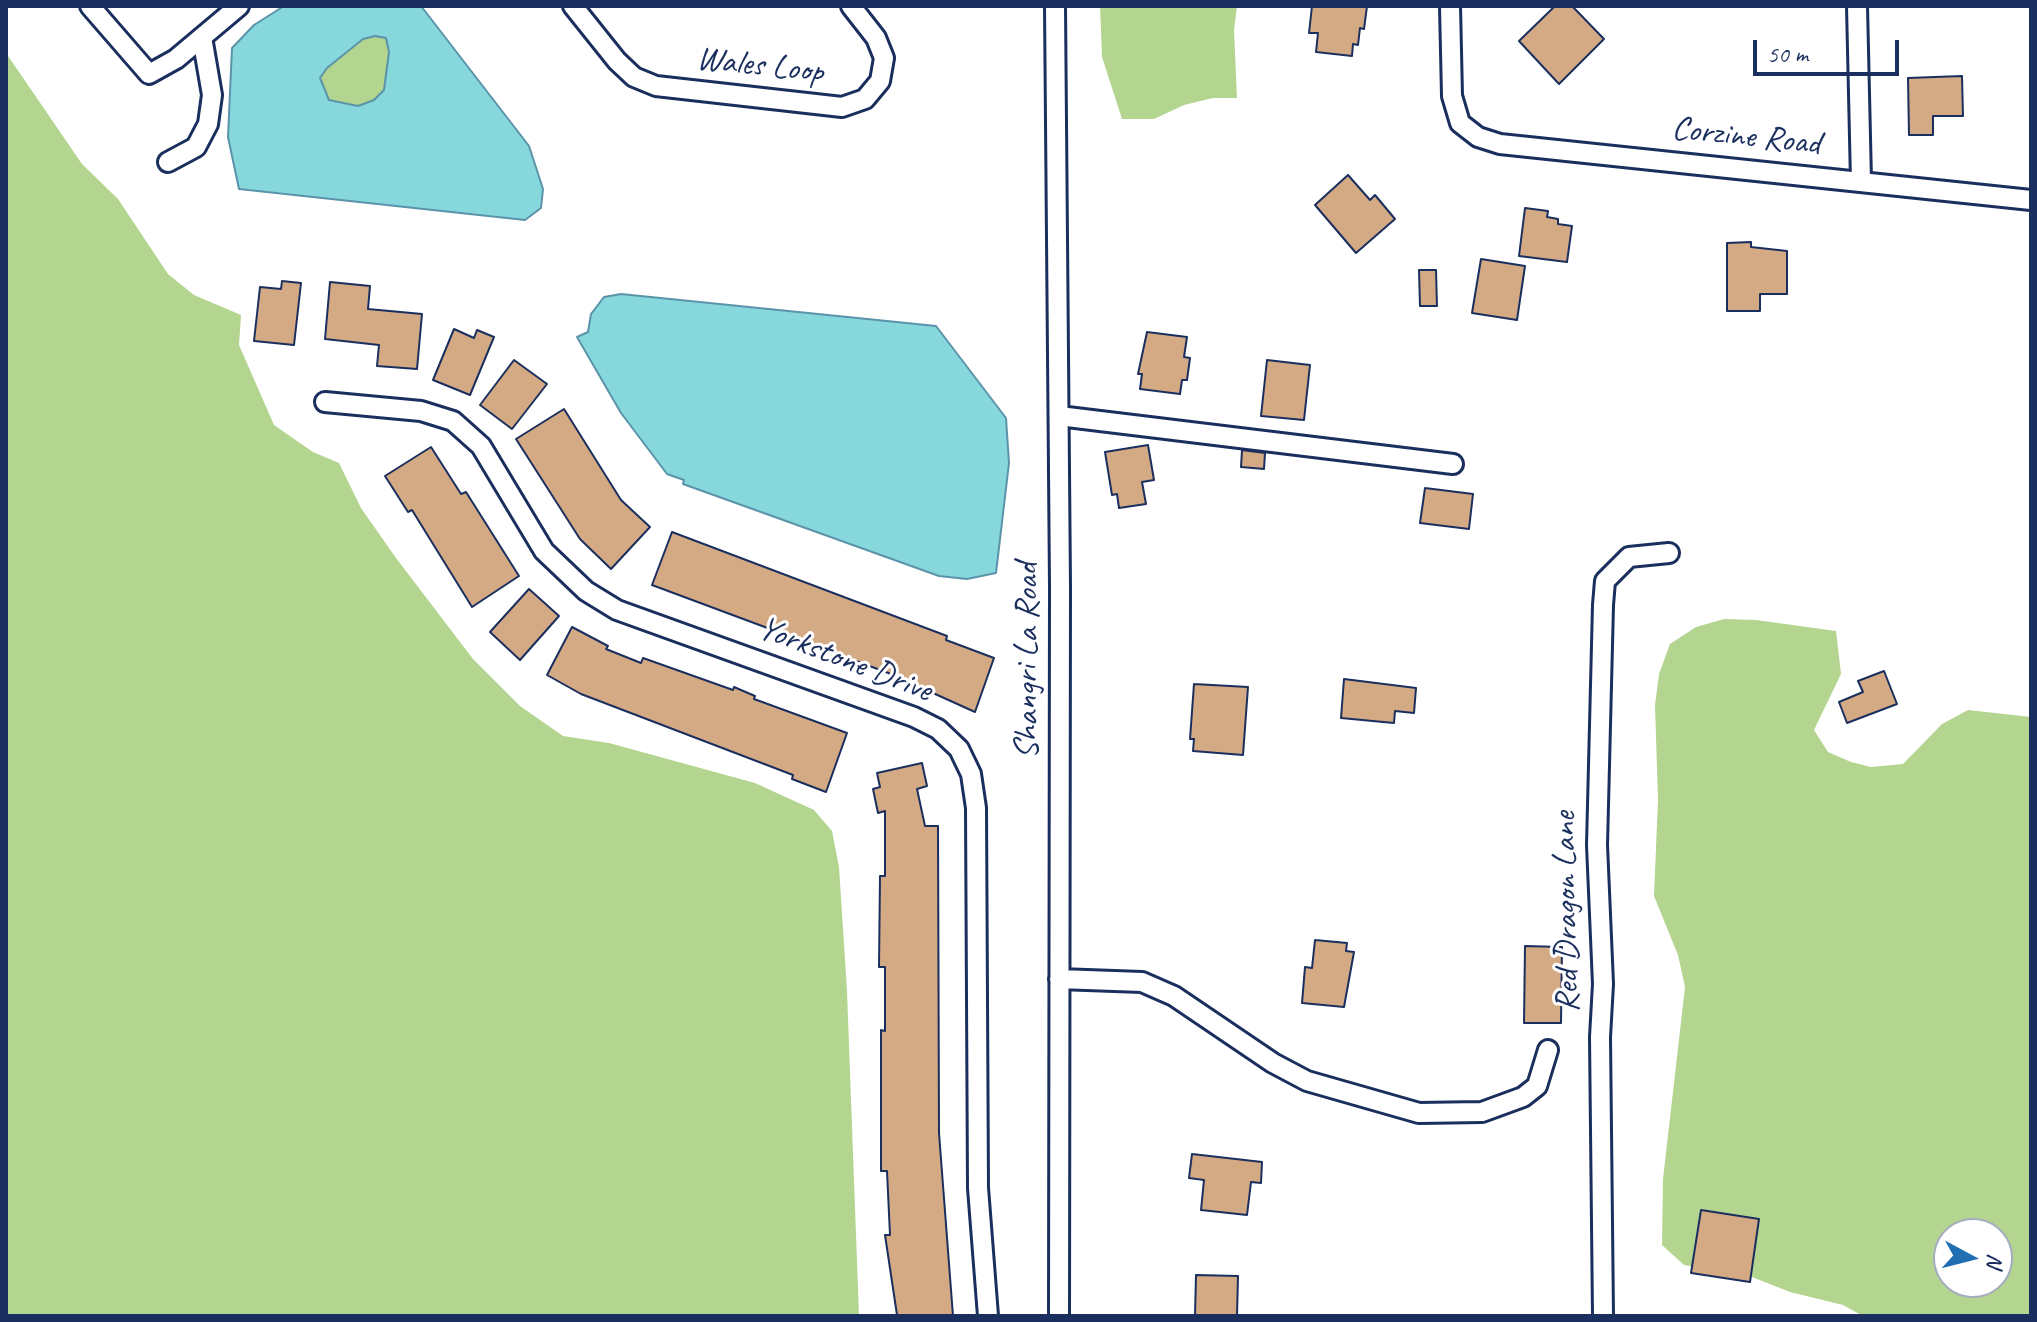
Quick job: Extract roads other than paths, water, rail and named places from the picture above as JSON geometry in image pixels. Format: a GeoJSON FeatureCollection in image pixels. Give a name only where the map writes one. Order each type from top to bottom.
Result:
{"type":"FeatureCollection","features":[{"type":"Feature","properties":{"kind":"street"},"geometry":{"type":"LineString","coordinates":[[90,6],[149,74],[176,59],[202,37],[218,12],[239,6]]}},
{"type":"Feature","properties":{"kind":"street","name":"Wales Loop"},"geometry":{"type":"LineString","coordinates":[[573,6],[617,61],[634,77],[656,86],[842,107],[865,99],[880,81],[884,58],[876,38],[851,6]]}},
{"type":"Feature","properties":{"kind":"street","name":"Shangri La Road"},"geometry":{"type":"LineString","coordinates":[[1055,6],[1059,416],[1059,1316]]}},
{"type":"Feature","properties":{"kind":"street","name":"Corzine Road"},"geometry":{"type":"LineString","coordinates":[[1450,6],[1452,96],[1460,123],[1478,137],[1500,144],[2031,200]]}},
{"type":"Feature","properties":{"kind":"street"},"geometry":{"type":"LineString","coordinates":[[1857,6],[1861,181]]}},
{"type":"Feature","properties":{"kind":"street"},"geometry":{"type":"LineString","coordinates":[[168,162],[196,147],[208,124],[212,95],[202,37]]}},
{"type":"Feature","properties":{"kind":"street","name":"Yorkstone Drive"},"geometry":{"type":"LineString","coordinates":[[325,402],[421,411],[453,421],[481,446],[544,551],[586,591],[617,610],[914,717],[938,729],[959,749],[971,774],[976,808],[978,1188],[988,1316]]}},
{"type":"Feature","properties":{"kind":"street"},"geometry":{"type":"LineString","coordinates":[[1059,416],[1453,464]]}},
{"type":"Feature","properties":{"kind":"street","name":"Red Dragon Lane"},"geometry":{"type":"LineString","coordinates":[[1603,1316],[1600,1037],[1603,984],[1597,845],[1605,581],[1629,557],[1669,553]]}},
{"type":"Feature","properties":{"kind":"street"},"geometry":{"type":"LineString","coordinates":[[1059,979],[1142,982],[1174,996],[1273,1063],[1307,1081],[1419,1113],[1482,1112],[1523,1097],[1537,1086],[1548,1050]]}},
{"type":"Feature","properties":{"kind":"water"},"geometry":{"type":"Polygon","coordinates":[[[284,6],[421,6],[529,146],[543,189],[541,208],[525,220],[239,189],[228,137],[232,48],[254,25],[284,6]],[[375,36],[363,39],[327,68],[320,78],[329,100],[358,106],[374,100],[384,90],[389,52],[386,38],[375,36]]]}},
{"type":"Feature","properties":{"kind":"water"},"geometry":{"type":"Polygon","coordinates":[[[621,294],[936,326],[1006,418],[1009,463],[996,573],[967,579],[939,576],[683,484],[684,480],[667,474],[621,413],[577,337],[588,332],[591,314],[604,297],[621,294]]]}}]}
